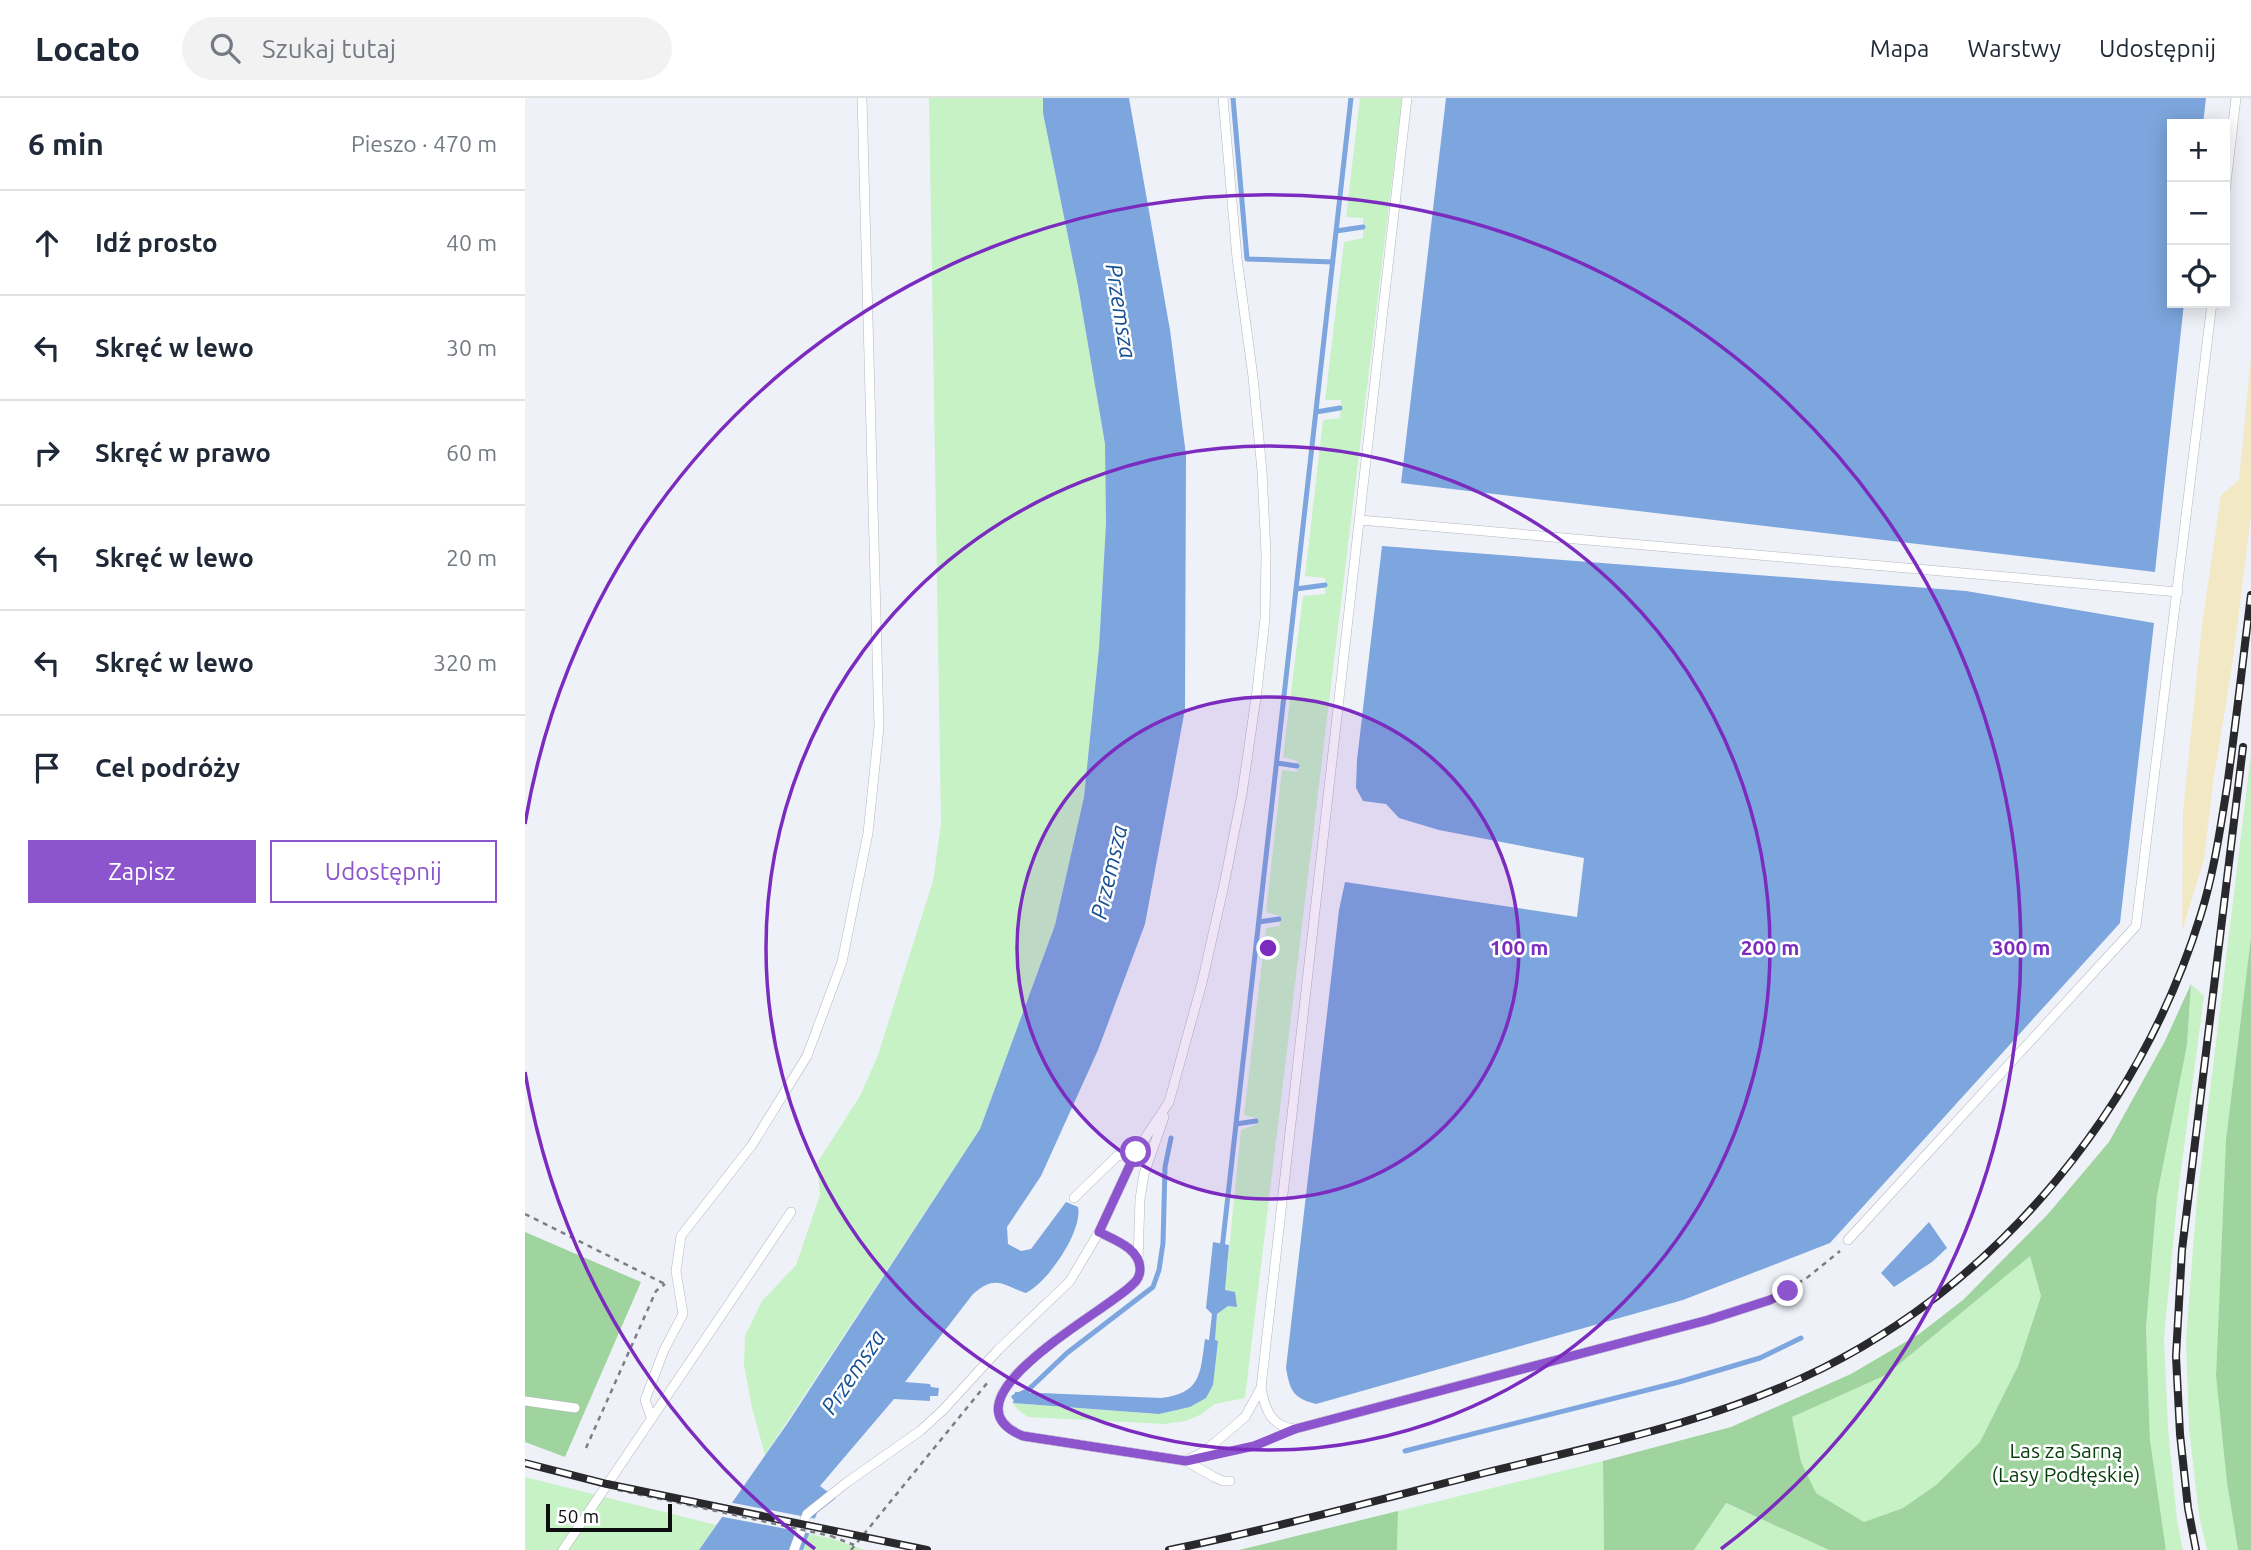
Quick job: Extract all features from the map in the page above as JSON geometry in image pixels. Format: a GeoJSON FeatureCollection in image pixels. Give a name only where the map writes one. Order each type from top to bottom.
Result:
{"type":"FeatureCollection","features":[{"type":"Feature","properties":{"kind":"lane"},"geometry":{"type":"LineString","coordinates":[[652,1417],[645,1400],[664,1350],[683,1314],[676,1271],[681,1236],[752,1145],[807,1056],[842,962],[868,833],[879,727],[862,98]]}},
{"type":"Feature","properties":{"kind":"lane"},"geometry":{"type":"LineString","coordinates":[[1223,98],[1237,258],[1262,471],[1266,554],[1265,618],[1250,742],[1224,886],[1202,983],[1144,1174],[1140,1199],[1140,1269],[1135,1282],[1036,1356],[1014,1377],[1004,1391],[998,1408],[1009,1430],[1023,1436],[1186,1461],[1214,1477],[1230,1481]]}},
{"type":"Feature","properties":{"kind":"lane"},"geometry":{"type":"LineString","coordinates":[[1186,1461],[1224,1438],[1245,1417],[1261,1388],[1407,98]]}},
{"type":"Feature","properties":{"kind":"lane"},"geometry":{"type":"LineString","coordinates":[[2226,182],[2236,98]]}},
{"type":"Feature","properties":{"kind":"lane"},"geometry":{"type":"LineString","coordinates":[[1848,1240],[2136,926],[2211,308]]}},
{"type":"Feature","properties":{"kind":"lane"},"geometry":{"type":"LineString","coordinates":[[1360,520],[2178,592]]}},
{"type":"Feature","properties":{"kind":"lane"},"geometry":{"type":"LineString","coordinates":[[794,1550],[807,1514],[920,1431],[998,1350],[1070,1281],[1099,1232],[1136,1152],[1168,1102]]}},
{"type":"Feature","properties":{"kind":"lane"},"geometry":{"type":"LineString","coordinates":[[1074,1198],[1117,1156],[1136,1152]]}},
{"type":"Feature","properties":{"kind":"lane"},"geometry":{"type":"LineString","coordinates":[[563,1550],[791,1212]]}},
{"type":"Feature","properties":{"kind":"lane"},"geometry":{"type":"LineString","coordinates":[[1099,1232],[1128,1247],[1138,1260]]}},
{"type":"Feature","properties":{"kind":"lane"},"geometry":{"type":"LineString","coordinates":[[1261,1388],[1269,1416],[1285,1428],[1295,1429],[1708,1320],[1770,1300]]}},
{"type":"Feature","properties":{"kind":"lane"},"geometry":{"type":"LineString","coordinates":[[525,1401],[575,1408]]}},
{"type":"Feature","properties":{"kind":"path"},"geometry":{"type":"LineString","coordinates":[[525,1214],[665,1284]]}},
{"type":"Feature","properties":{"kind":"path"},"geometry":{"type":"LineString","coordinates":[[1770,1300],[1798,1284],[1838,1253]]}},
{"type":"Feature","properties":{"kind":"path"},"geometry":{"type":"LineString","coordinates":[[586,1448],[656,1291],[676,1271]]}},
{"type":"Feature","properties":{"kind":"path"},"geometry":{"type":"LineString","coordinates":[[851,1550],[992,1377]]}},
{"type":"Feature","properties":{"kind":"path"},"geometry":{"type":"LineString","coordinates":[[1222,1454],[1254,1446],[1295,1429]]}},
{"type":"Feature","properties":{"kind":"path"},"geometry":{"type":"LineString","coordinates":[[605,1487],[831,1536],[854,1545]]}},
{"type":"Feature","properties":{"kind":"green space"},"geometry":{"type":"Polygon","coordinates":[[[929,98],[1043,98],[1043,113],[1078,286],[1105,444],[1106,523],[1099,648],[1084,797],[1055,925],[980,1129],[765,1455],[744,1365],[745,1336],[762,1301],[796,1265],[820,1195],[817,1163],[860,1096],[878,1055],[933,881],[941,824],[929,98]]]}},
{"type":"Feature","properties":{"kind":"green space"},"geometry":{"type":"Polygon","coordinates":[[[1360,98],[1402,98],[1245,1398],[1215,1404],[1186,1421],[1164,1424],[1028,1417],[1013,1403],[1159,1414],[1190,1407],[1218,1341],[1215,1341],[1217,1314],[1228,1306],[1236,1307],[1225,1290],[1241,1130],[1257,1124],[1256,1118],[1244,1115],[1266,928],[1280,926],[1279,916],[1266,912],[1282,770],[1297,772],[1297,761],[1283,757],[1303,596],[1325,594],[1325,578],[1305,576],[1323,420],[1340,418],[1341,400],[1325,400],[1344,242],[1363,238],[1363,218],[1346,217],[1360,98]]]}},
{"type":"Feature","properties":{"kind":"green space"},"geometry":{"type":"Polygon","coordinates":[[[2251,753],[2251,937],[2226,1139],[2216,1376],[2227,1483],[2238,1550],[2207,1550],[2199,1516],[2189,1429],[2186,1339],[2197,1198],[2251,753]]]}},
{"type":"Feature","properties":{"kind":"green space"},"geometry":{"type":"Polygon","coordinates":[[[2251,937],[2251,1550],[2238,1550],[2227,1483],[2216,1376],[2226,1139],[2251,937]]]}},
{"type":"Feature","properties":{"kind":"green space"},"geometry":{"type":"Polygon","coordinates":[[[2191,984],[2204,996],[2178,1193],[2164,1338],[2168,1428],[2177,1520],[2183,1550],[2166,1550],[2150,1440],[2146,1328],[2157,1196],[2187,1045],[2191,984]]]}},
{"type":"Feature","properties":{"kind":"green space","name":"Las za Sarną (Lasy Podłęskie)"},"geometry":{"type":"Polygon","coordinates":[[[2191,984],[2187,1045],[2157,1196],[2146,1328],[2150,1440],[2166,1550],[1829,1550],[1726,1503],[1694,1550],[1604,1550],[1603,1461],[1731,1427],[1851,1374],[1919,1334],[1963,1300],[2048,1214],[2109,1142],[2165,1041],[2191,984]],[[2030,1256],[1886,1375],[1792,1417],[1801,1462],[1816,1493],[1864,1522],[1903,1508],[1936,1485],[1980,1442],[2018,1366],[2041,1296],[2030,1256]]]}},
{"type":"Feature","properties":{"kind":"green space"},"geometry":{"type":"Polygon","coordinates":[[[525,1232],[641,1282],[565,1457],[525,1442],[525,1232]]]}},
{"type":"Feature","properties":{"kind":"green space"},"geometry":{"type":"Polygon","coordinates":[[[2030,1255],[2041,1296],[2018,1366],[1980,1442],[1936,1485],[1903,1508],[1864,1522],[1816,1494],[1801,1462],[1791,1417],[1886,1375],[2030,1255]]]}},
{"type":"Feature","properties":{"kind":"green space"},"geometry":{"type":"Polygon","coordinates":[[[1603,1461],[1604,1550],[1397,1550],[1398,1511],[1603,1461]]]}},
{"type":"Feature","properties":{"kind":"green space"},"geometry":{"type":"Polygon","coordinates":[[[525,1477],[716,1525],[699,1550],[525,1550],[525,1477]]]}},
{"type":"Feature","properties":{"kind":"green space"},"geometry":{"type":"Polygon","coordinates":[[[1725,1503],[1829,1550],[1694,1550],[1725,1503]]]}},
{"type":"Feature","properties":{"kind":"green space"},"geometry":{"type":"Polygon","coordinates":[[[1398,1511],[1397,1550],[1239,1550],[1398,1511]]]}},
{"type":"Feature","properties":{"kind":"green space"},"geometry":{"type":"Polygon","coordinates":[[[788,1529],[833,1539],[865,1550],[774,1550],[788,1529]]]}},
{"type":"Feature","properties":{"kind":"sand"},"geometry":{"type":"Polygon","coordinates":[[[2251,356],[2251,515],[2204,859],[2182,931],[2183,812],[2202,625],[2221,495],[2239,480],[2251,356]]]}},
{"type":"Feature","properties":{"kind":"water","name":"Przemsza"},"geometry":{"type":"Polygon","coordinates":[[[1043,98],[1129,98],[1170,330],[1186,455],[1185,709],[1145,924],[1098,1050],[1041,1176],[1007,1227],[1008,1244],[1021,1251],[1031,1249],[1066,1202],[1078,1207],[1078,1217],[1070,1242],[1035,1287],[1026,1293],[994,1283],[973,1294],[905,1382],[930,1384],[931,1387],[939,1388],[938,1396],[930,1396],[930,1401],[894,1399],[820,1486],[836,1498],[817,1513],[803,1550],[699,1550],[787,1424],[980,1129],[1055,925],[1084,797],[1099,648],[1106,523],[1105,444],[1078,286],[1043,113],[1043,98]]]}},
{"type":"Feature","properties":{"kind":"water"},"geometry":{"type":"Polygon","coordinates":[[[1446,98],[2206,98],[2204,119],[2167,119],[2167,308],[2183,308],[2155,572],[1401,483],[1446,98]]]}},
{"type":"Feature","properties":{"kind":"water"},"geometry":{"type":"Polygon","coordinates":[[[1382,546],[1966,591],[2154,623],[2120,923],[1830,1243],[1683,1300],[1316,1404],[1297,1396],[1289,1382],[1286,1368],[1339,910],[1345,882],[1577,917],[1584,858],[1439,830],[1399,818],[1386,804],[1363,801],[1356,788],[1357,760],[1382,546]]]}},
{"type":"Feature","properties":{"kind":"water"},"geometry":{"type":"Polygon","coordinates":[[[1929,1222],[1947,1248],[1932,1262],[1894,1287],[1881,1273],[1929,1222]]]}},
{"type":"Feature","properties":{"kind":"water"},"geometry":{"type":"Polygon","coordinates":[[[1213,1242],[1229,1245],[1225,1290],[1235,1292],[1237,1307],[1228,1306],[1217,1314],[1215,1340],[1218,1341],[1213,1385],[1206,1398],[1190,1407],[1159,1414],[1013,1403],[1015,1392],[1161,1398],[1174,1396],[1191,1387],[1202,1363],[1205,1339],[1209,1340],[1212,1314],[1206,1308],[1213,1242]]]}},
{"type":"Feature","properties":{"kind":"pier"},"geometry":{"type":"Polygon","coordinates":[[[728,1502],[817,1519],[815,1529],[813,1534],[718,1516],[728,1502]]]}},
{"type":"Feature","properties":{"kind":"waterway"},"geometry":{"type":"LineString","coordinates":[[1233,98],[1247,259],[1333,262]]}},
{"type":"Feature","properties":{"kind":"waterway"},"geometry":{"type":"LineString","coordinates":[[1222,1249],[1351,98]]}},
{"type":"Feature","properties":{"kind":"waterway"},"geometry":{"type":"LineString","coordinates":[[1336,231],[1363,227]]}},
{"type":"Feature","properties":{"kind":"waterway"},"geometry":{"type":"LineString","coordinates":[[1316,412],[1340,408]]}},
{"type":"Feature","properties":{"kind":"waterway"},"geometry":{"type":"LineString","coordinates":[[1296,589],[1325,585]]}},
{"type":"Feature","properties":{"kind":"waterway"},"geometry":{"type":"LineString","coordinates":[[1277,763],[1297,766]]}},
{"type":"Feature","properties":{"kind":"waterway"},"geometry":{"type":"LineString","coordinates":[[1259,922],[1279,919]]}},
{"type":"Feature","properties":{"kind":"waterway"},"geometry":{"type":"LineString","coordinates":[[1236,1124],[1256,1121]]}},
{"type":"Feature","properties":{"kind":"waterway"},"geometry":{"type":"LineString","coordinates":[[1014,1397],[1027,1391],[1067,1353],[1153,1287],[1163,1243],[1165,1167],[1171,1138]]}},
{"type":"Feature","properties":{"kind":"waterway"},"geometry":{"type":"LineString","coordinates":[[1405,1451],[1679,1382],[1760,1358],[1801,1338]]}},
{"type":"Feature","properties":{"kind":"railway"},"geometry":{"type":"LineString","coordinates":[[1169,1550],[1657,1430],[1741,1403],[1823,1368],[1889,1330],[1950,1286],[2007,1235],[2058,1178],[2103,1118],[2143,1053],[2175,985],[2210,882],[2227,787],[2251,595]]}},
{"type":"Feature","properties":{"kind":"railway"},"geometry":{"type":"LineString","coordinates":[[2196,1550],[2188,1508],[2180,1434],[2176,1356],[2182,1250],[2243,747]]}},
{"type":"Feature","properties":{"kind":"railway"},"geometry":{"type":"LineString","coordinates":[[525,1463],[607,1484],[927,1550]]}},
{"type":"Feature","properties":{"kind":"route"},"geometry":{"type":"LineString","coordinates":[[1136,1152],[1099,1232],[1128,1247],[1138,1260],[1139,1276],[1131,1287],[1071,1328],[1014,1377],[1004,1391],[998,1408],[1009,1430],[1023,1436],[1186,1461],[1210,1457],[1254,1446],[1295,1429],[1708,1320],[1770,1300],[1788,1291]]}}]}
